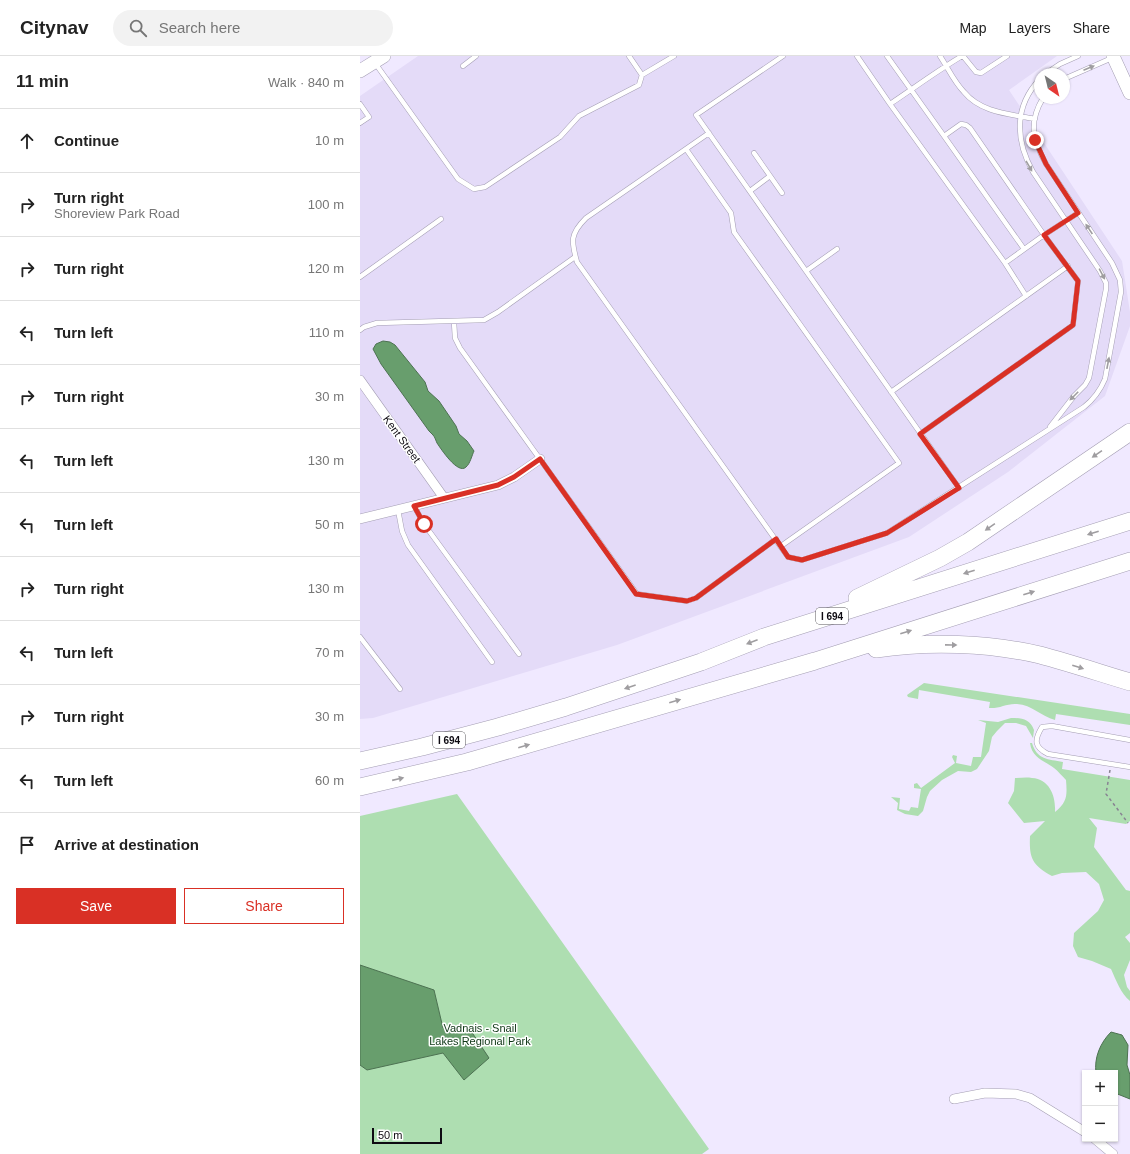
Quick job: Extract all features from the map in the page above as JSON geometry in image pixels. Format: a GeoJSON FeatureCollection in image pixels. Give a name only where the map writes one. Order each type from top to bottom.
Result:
{"type":"FeatureCollection","features":[{"type":"Feature","properties":{"kind":"highway"},"geometry":{"type":"LineString","coordinates":[[780,632],[821,612],[859,598],[940,558],[968,542],[1130,432]]}},
{"type":"Feature","properties":{"kind":"highway","name":"I 694"},"geometry":{"type":"LineString","coordinates":[[360,761],[490,729],[566,707],[638,684],[780,632],[1130,521]]}},
{"type":"Feature","properties":{"kind":"highway","name":"I 694"},"geometry":{"type":"LineString","coordinates":[[360,787],[467,762],[815,661],[1130,561]]}},
{"type":"Feature","properties":{"kind":"highway"},"geometry":{"type":"LineString","coordinates":[[815,661],[848,653],[882,648],[908,646],[968,646],[1002,649],[1039,655],[1130,682]]}},
{"type":"Feature","properties":{"kind":"street"},"geometry":{"type":"LineString","coordinates":[[1114,56],[1130,93]]}},
{"type":"Feature","properties":{"kind":"street"},"geometry":{"type":"LineString","coordinates":[[360,71],[379,59]]}},
{"type":"Feature","properties":{"kind":"street","name":"Kent Street"},"geometry":{"type":"LineString","coordinates":[[360,380],[444,498]]}},
{"type":"Feature","properties":{"kind":"street"},"geometry":{"type":"LineString","coordinates":[[360,519],[498,485],[514,477],[540,459]]}},
{"type":"Feature","properties":{"kind":"street"},"geometry":{"type":"LineString","coordinates":[[954,1099],[984,1093],[1016,1094],[1030,1098],[1082,1130]]}},
{"type":"Feature","properties":{"kind":"street"},"geometry":{"type":"LineString","coordinates":[[1099,1142],[1113,1154]]}},
{"type":"Feature","properties":{"kind":"lane"},"geometry":{"type":"LineString","coordinates":[[462,66],[476,56]]}},
{"type":"Feature","properties":{"kind":"lane"},"geometry":{"type":"LineString","coordinates":[[629,56],[642,75]]}},
{"type":"Feature","properties":{"kind":"lane"},"geometry":{"type":"LineString","coordinates":[[379,59],[458,179],[474,189],[485,187],[560,137],[579,116],[639,85],[642,75],[674,56]]}},
{"type":"Feature","properties":{"kind":"lane"},"geometry":{"type":"LineString","coordinates":[[784,56],[696,114],[959,488]]}},
{"type":"Feature","properties":{"kind":"lane"},"geometry":{"type":"LineString","coordinates":[[856,56],[1005,263],[1026,296]]}},
{"type":"Feature","properties":{"kind":"lane"},"geometry":{"type":"LineString","coordinates":[[887,56],[1024,249]]}},
{"type":"Feature","properties":{"kind":"lane"},"geometry":{"type":"LineString","coordinates":[[940,56],[963,92],[981,107],[1035,119]]}},
{"type":"Feature","properties":{"kind":"lane"},"geometry":{"type":"LineString","coordinates":[[890,104],[962,56],[976,72],[981,73],[1007,56]]}},
{"type":"Feature","properties":{"kind":"lane"},"geometry":{"type":"LineString","coordinates":[[1054,68],[1078,56]]}},
{"type":"Feature","properties":{"kind":"lane"},"geometry":{"type":"LineString","coordinates":[[1070,76],[1114,56]]}},
{"type":"Feature","properties":{"kind":"lane"},"geometry":{"type":"LineString","coordinates":[[1034,85],[1027,96],[1020,116],[1019,132],[1025,158],[1104,276],[1106,283],[1106,296],[1089,378],[1085,386],[1074,396],[1047,430]]}},
{"type":"Feature","properties":{"kind":"lane"},"geometry":{"type":"LineString","coordinates":[[360,104],[369,117],[360,123]]}},
{"type":"Feature","properties":{"kind":"lane"},"geometry":{"type":"LineString","coordinates":[[709,133],[586,218],[577,227],[573,237],[573,248],[577,262],[788,557],[802,560],[887,533],[959,488],[1090,402],[1101,388],[1105,379],[1120,299],[1121,286],[1112,263],[1038,150],[1034,132],[1035,119],[1040,104]]}},
{"type":"Feature","properties":{"kind":"lane"},"geometry":{"type":"LineString","coordinates":[[920,434],[1073,325],[1078,281],[1044,235],[970,128],[961,124],[944,136]]}},
{"type":"Feature","properties":{"kind":"lane"},"geometry":{"type":"LineString","coordinates":[[686,149],[731,213],[734,232],[899,463],[781,546]]}},
{"type":"Feature","properties":{"kind":"lane"},"geometry":{"type":"LineString","coordinates":[[754,153],[782,194]]}},
{"type":"Feature","properties":{"kind":"lane"},"geometry":{"type":"LineString","coordinates":[[750,191],[770,176]]}},
{"type":"Feature","properties":{"kind":"lane"},"geometry":{"type":"LineString","coordinates":[[1005,263],[1078,213]]}},
{"type":"Feature","properties":{"kind":"lane"},"geometry":{"type":"LineString","coordinates":[[360,276],[441,219]]}},
{"type":"Feature","properties":{"kind":"lane"},"geometry":{"type":"LineString","coordinates":[[806,271],[837,249]]}},
{"type":"Feature","properties":{"kind":"lane"},"geometry":{"type":"LineString","coordinates":[[360,330],[364,327],[377,323],[484,320],[498,312],[575,257]]}},
{"type":"Feature","properties":{"kind":"lane"},"geometry":{"type":"LineString","coordinates":[[891,392],[1068,266]]}},
{"type":"Feature","properties":{"kind":"lane"},"geometry":{"type":"LineString","coordinates":[[454,322],[455,338],[460,348],[636,594],[687,601],[696,598],[776,539]]}},
{"type":"Feature","properties":{"kind":"lane"},"geometry":{"type":"LineString","coordinates":[[414,506],[424,524],[519,654]]}},
{"type":"Feature","properties":{"kind":"lane"},"geometry":{"type":"LineString","coordinates":[[398,510],[402,531],[408,545],[492,662]]}},
{"type":"Feature","properties":{"kind":"lane"},"geometry":{"type":"LineString","coordinates":[[360,637],[400,689]]}},
{"type":"Feature","properties":{"kind":"lane"},"geometry":{"type":"LineString","coordinates":[[1130,740],[1052,726],[1042,727],[1038,734],[1036,744],[1040,750],[1048,754],[1130,767]]}},
{"type":"Feature","properties":{"kind":"path"},"geometry":{"type":"LineString","coordinates":[[1111,764],[1106,794],[1128,823]]}},
{"type":"Feature","properties":{"kind":"shaded area"},"geometry":{"type":"Polygon","coordinates":[[[418,56],[1057,56],[1040,68],[1034,68],[1034,72],[1009,90],[1122,261],[1130,312],[1130,326],[1105,396],[1008,472],[909,537],[617,645],[373,718],[360,719],[360,96],[418,56]]]}},
{"type":"Feature","properties":{"kind":"shaded area"},"geometry":{"type":"Polygon","coordinates":[[[383,341],[390,342],[395,345],[425,382],[428,391],[439,401],[456,426],[459,434],[467,441],[474,451],[470,462],[463,469],[454,465],[446,455],[437,443],[434,436],[381,364],[373,349],[376,344],[383,341]]]}},
{"type":"Feature","properties":{"kind":"shaded area"},"geometry":{"type":"Polygon","coordinates":[[[360,965],[434,990],[443,1028],[469,1028],[489,1058],[464,1080],[443,1053],[367,1070],[360,1065],[360,965]]]}},
{"type":"Feature","properties":{"kind":"shaded area"},"geometry":{"type":"Polygon","coordinates":[[[1111,1032],[1122,1035],[1128,1045],[1127,1065],[1130,1075],[1130,1099],[1118,1094],[1118,1070],[1096,1070],[1097,1056],[1104,1041],[1111,1032]]]}},
{"type":"Feature","properties":{"kind":"green space"},"geometry":{"type":"Polygon","coordinates":[[[924,683],[1130,714],[1130,725],[1056,714],[1055,720],[1027,706],[1013,704],[989,708],[990,702],[919,690],[918,699],[908,697],[907,695],[924,683]]]}},
{"type":"Feature","properties":{"kind":"green space"},"geometry":{"type":"Polygon","coordinates":[[[1011,718],[1028,721],[1034,730],[1033,738],[1026,726],[1016,723],[1005,723],[992,737],[989,751],[977,769],[971,772],[958,771],[942,780],[930,791],[923,811],[918,816],[905,814],[897,810],[898,803],[891,797],[900,798],[899,809],[909,811],[911,807],[918,808],[921,789],[914,788],[914,784],[917,783],[921,788],[955,763],[952,757],[953,755],[957,756],[956,763],[971,766],[973,757],[981,757],[986,723],[978,720],[998,722],[1011,718]]]}},
{"type":"Feature","properties":{"kind":"green space"},"geometry":{"type":"Polygon","coordinates":[[[1030,743],[1032,743],[1034,749],[1040,756],[1063,762],[1062,769],[1130,780],[1130,821],[1126,824],[1089,818],[1097,828],[1094,847],[1126,890],[1130,891],[1130,933],[1125,937],[1130,943],[1130,960],[1124,975],[1127,987],[1130,991],[1130,1001],[1121,991],[1111,969],[1078,957],[1073,946],[1074,933],[1098,911],[1104,900],[1099,884],[1086,872],[1062,873],[1052,876],[1040,868],[1033,860],[1031,855],[1030,836],[1045,821],[1024,823],[1008,803],[1014,791],[1015,778],[1038,779],[1047,785],[1053,795],[1055,812],[1066,798],[1066,780],[1056,769],[1039,758],[1033,752],[1030,743]]]}},
{"type":"Feature","properties":{"kind":"green space","name":"Vadnais - Snail Lakes Regional Park"},"geometry":{"type":"Polygon","coordinates":[[[457,794],[709,1149],[702,1154],[360,1154],[360,816],[457,794]]]}},
{"type":"Feature","properties":{"kind":"route"},"geometry":{"type":"LineString","coordinates":[[424,524],[414,506],[498,485],[514,477],[540,459],[636,594],[687,601],[696,598],[776,539],[788,557],[802,560],[887,533],[959,488],[920,434],[1073,325],[1078,281],[1044,235],[1078,213],[1046,164],[1038,150],[1035,140]]}}]}
